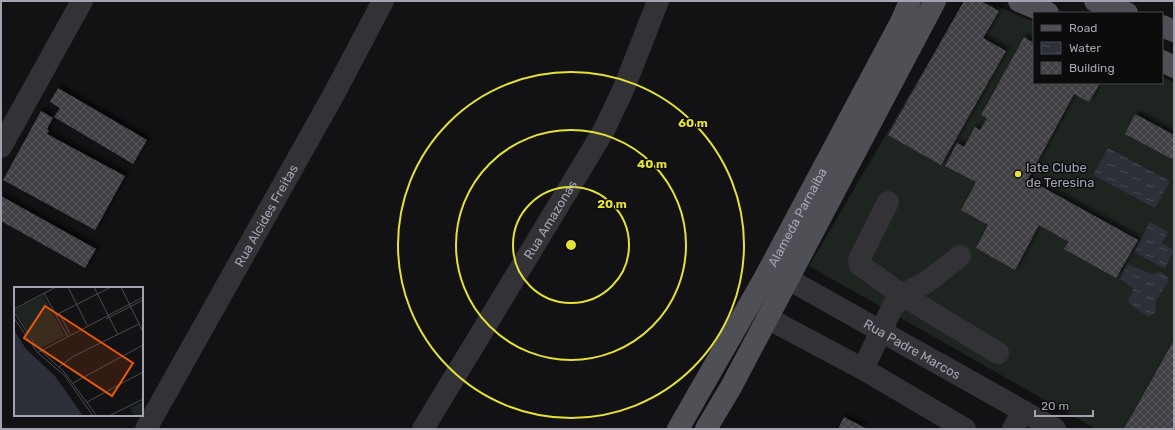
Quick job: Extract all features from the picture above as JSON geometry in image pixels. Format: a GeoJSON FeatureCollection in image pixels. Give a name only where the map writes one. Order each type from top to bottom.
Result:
{"type":"FeatureCollection","features":[{"type":"Feature","properties":{"kind":"main road","name":"Alameda Parnaiba"},"geometry":{"type":"LineString","coordinates":[[706,429],[767,318],[778,274],[910,1]]}},
{"type":"Feature","properties":{"kind":"main road","name":"Alameda Parnaiba"},"geometry":{"type":"LineString","coordinates":[[678,429],[778,274],[935,1]]}},
{"type":"Feature","properties":{"kind":"main road"},"geometry":{"type":"LineString","coordinates":[[1019,1],[1046,12]]}},
{"type":"Feature","properties":{"kind":"main road"},"geometry":{"type":"LineString","coordinates":[[1095,1],[1124,12]]}},
{"type":"Feature","properties":{"kind":"main road"},"geometry":{"type":"LineString","coordinates":[[1163,62],[1174,67]]}},
{"type":"Feature","properties":{"kind":"street"},"geometry":{"type":"LineString","coordinates":[[1,147],[82,1]]}},
{"type":"Feature","properties":{"kind":"street","name":"Rua Alcides Freitas"},"geometry":{"type":"LineString","coordinates":[[146,429],[330,101],[383,1]]}},
{"type":"Feature","properties":{"kind":"street","name":"Rua Amazonas"},"geometry":{"type":"LineString","coordinates":[[423,429],[603,132],[624,88],[658,1]]}},
{"type":"Feature","properties":{"kind":"street"},"geometry":{"type":"LineString","coordinates":[[888,202],[859,260],[860,265],[902,295],[998,353]]}},
{"type":"Feature","properties":{"kind":"street"},"geometry":{"type":"LineString","coordinates":[[863,369],[882,332],[892,308],[902,295],[927,282],[960,256]]}},
{"type":"Feature","properties":{"kind":"street","name":"Rua Padre Marcos"},"geometry":{"type":"LineString","coordinates":[[778,274],[882,332],[1018,420],[1055,429]]}},
{"type":"Feature","properties":{"kind":"street"},"geometry":{"type":"LineString","coordinates":[[767,318],[863,369],[965,429]]}},
{"type":"Feature","properties":{"kind":"shaded area","name":"Iate Clube de Teresina"},"geometry":{"type":"Polygon","coordinates":[[[964,1],[985,1],[1033,22],[1033,84],[1163,84],[1163,77],[1174,82],[1174,429],[1096,429],[809,266],[964,1]]]}},
{"type":"Feature","properties":{"kind":"water"},"geometry":{"type":"Polygon","coordinates":[[[1108,148],[1170,181],[1155,208],[1093,175],[1108,148]]]}},
{"type":"Feature","properties":{"kind":"water"},"geometry":{"type":"Polygon","coordinates":[[[1150,222],[1168,232],[1162,243],[1174,250],[1165,269],[1134,252],[1150,222]]]}},
{"type":"Feature","properties":{"kind":"water"},"geometry":{"type":"Polygon","coordinates":[[[1127,264],[1152,274],[1161,272],[1167,276],[1169,281],[1156,300],[1155,313],[1148,317],[1130,304],[1128,300],[1132,294],[1133,288],[1120,279],[1127,264]]]}},
{"type":"Feature","properties":{"kind":"building"},"geometry":{"type":"Polygon","coordinates":[[[964,1],[981,1],[999,11],[983,38],[1006,51],[941,165],[888,135],[964,1]]]}},
{"type":"Feature","properties":{"kind":"building"},"geometry":{"type":"Polygon","coordinates":[[[1024,37],[1033,42],[1033,84],[1099,84],[1089,102],[1074,94],[1028,179],[1138,240],[1116,278],[1064,249],[1069,242],[1039,225],[1015,270],[976,248],[988,225],[961,210],[976,182],[945,166],[957,143],[964,147],[975,127],[980,130],[987,118],[981,115],[1024,37]]]}},
{"type":"Feature","properties":{"kind":"building"},"geometry":{"type":"Polygon","coordinates":[[[58,88],[147,140],[133,164],[54,117],[60,108],[50,102],[58,88]]]}},
{"type":"Feature","properties":{"kind":"building"},"geometry":{"type":"Polygon","coordinates":[[[41,111],[53,118],[47,129],[49,131],[47,134],[125,176],[95,230],[3,180],[41,111]]]}},
{"type":"Feature","properties":{"kind":"building"},"geometry":{"type":"Polygon","coordinates":[[[1135,114],[1174,135],[1174,156],[1172,159],[1125,134],[1135,114]]]}},
{"type":"Feature","properties":{"kind":"building"},"geometry":{"type":"Polygon","coordinates":[[[1,196],[96,249],[85,268],[1,221],[1,196]]]}},
{"type":"Feature","properties":{"kind":"building"},"geometry":{"type":"Polygon","coordinates":[[[1174,340],[1174,429],[1124,429],[1174,340]]]}},
{"type":"Feature","properties":{"kind":"building"},"geometry":{"type":"Polygon","coordinates":[[[844,417],[867,429],[838,429],[844,417]]]}},
{"type":"Feature","properties":{"kind":"place","name":"Iate Clube de Teresina"},"geometry":{"type":"Point","coordinates":[1018,174]}}]}
